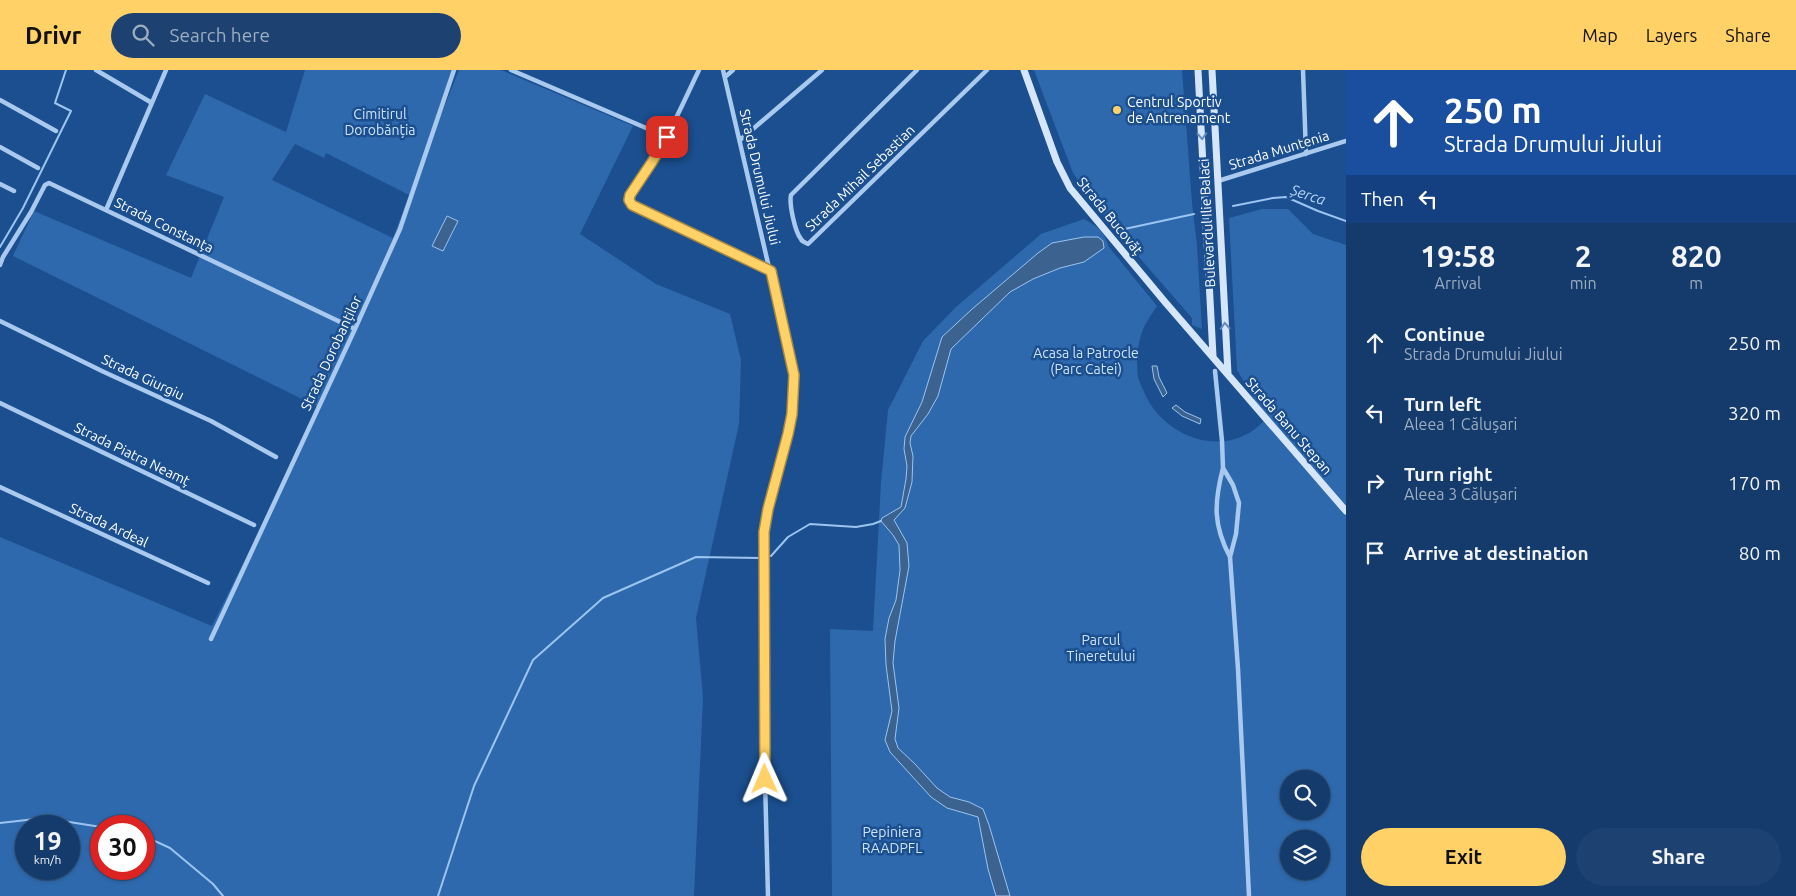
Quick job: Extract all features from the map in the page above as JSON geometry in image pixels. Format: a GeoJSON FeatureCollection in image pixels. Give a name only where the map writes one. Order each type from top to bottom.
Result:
{"type":"FeatureCollection","features":[{"type":"Feature","properties":{"kind":"main road","name":"Strada Bucovăț"},"geometry":{"type":"LineString","coordinates":[[1024,70],[1057,162],[1070,188],[1212,356]]}},
{"type":"Feature","properties":{"kind":"main road","name":"Bulevardul Ilie Balaci"},"geometry":{"type":"LineString","coordinates":[[1198,70],[1212,356]]}},
{"type":"Feature","properties":{"kind":"main road","name":"Bulevardul Ilie Balaci"},"geometry":{"type":"LineString","coordinates":[[1212,70],[1228,374]]}},
{"type":"Feature","properties":{"kind":"main road","name":"Strada Banu Stepan"},"geometry":{"type":"LineString","coordinates":[[1212,356],[1346,512]]}},
{"type":"Feature","properties":{"kind":"street"},"geometry":{"type":"LineString","coordinates":[[96,70],[152,103]]}},
{"type":"Feature","properties":{"kind":"street"},"geometry":{"type":"LineString","coordinates":[[106,210],[166,70]]}},
{"type":"Feature","properties":{"kind":"street","name":"Strada Dorobanților"},"geometry":{"type":"LineString","coordinates":[[211,639],[400,229],[454,70]]}},
{"type":"Feature","properties":{"kind":"street"},"geometry":{"type":"LineString","coordinates":[[510,70],[667,137]]}},
{"type":"Feature","properties":{"kind":"street"},"geometry":{"type":"LineString","coordinates":[[699,70],[667,137],[630,195],[629,200],[632,205],[771,271]]}},
{"type":"Feature","properties":{"kind":"street","name":"Strada Drumului Jiului"},"geometry":{"type":"LineString","coordinates":[[723,70],[794,375],[792,414],[764,532],[764,740],[768,896]]}},
{"type":"Feature","properties":{"kind":"street"},"geometry":{"type":"LineString","coordinates":[[725,78],[733,70]]}},
{"type":"Feature","properties":{"kind":"street"},"geometry":{"type":"LineString","coordinates":[[740,140],[822,70]]}},
{"type":"Feature","properties":{"kind":"street","name":"Strada Mihail Sebastian"},"geometry":{"type":"LineString","coordinates":[[917,70],[791,195],[789,202],[791,214],[800,239],[808,244],[987,70]]}},
{"type":"Feature","properties":{"kind":"street"},"geometry":{"type":"LineString","coordinates":[[1304,70],[1306,154]]}},
{"type":"Feature","properties":{"kind":"street"},"geometry":{"type":"LineString","coordinates":[[0,100],[56,131]]}},
{"type":"Feature","properties":{"kind":"street","name":"Strada Muntenia"},"geometry":{"type":"LineString","coordinates":[[1218,181],[1346,141]]}},
{"type":"Feature","properties":{"kind":"street"},"geometry":{"type":"LineString","coordinates":[[0,147],[38,168]]}},
{"type":"Feature","properties":{"kind":"street","name":"Strada Constanța"},"geometry":{"type":"LineString","coordinates":[[0,265],[2,257],[31,212],[45,185],[49,183],[355,329]]}},
{"type":"Feature","properties":{"kind":"street"},"geometry":{"type":"LineString","coordinates":[[0,184],[14,192]]}},
{"type":"Feature","properties":{"kind":"street","name":"Strada Giurgiu"},"geometry":{"type":"LineString","coordinates":[[0,321],[104,372],[211,420],[276,456]]}},
{"type":"Feature","properties":{"kind":"street"},"geometry":{"type":"LineString","coordinates":[[1215,371],[1223,468],[1215,508],[1220,535],[1230,557]]}},
{"type":"Feature","properties":{"kind":"street","name":"Strada Piatra Neamț"},"geometry":{"type":"LineString","coordinates":[[0,403],[254,525]]}},
{"type":"Feature","properties":{"kind":"street"},"geometry":{"type":"LineString","coordinates":[[1223,468],[1233,485],[1239,503],[1236,534],[1230,557],[1238,668],[1249,896]]}},
{"type":"Feature","properties":{"kind":"street","name":"Strada Ardeal"},"geometry":{"type":"LineString","coordinates":[[0,487],[208,583]]}},
{"type":"Feature","properties":{"kind":"green space","name":"Cimitirul Dorobănția"},"geometry":{"type":"Polygon","coordinates":[[[305,70],[452,70],[415,180],[459,70],[501,70],[633,126],[580,234],[656,284],[730,314],[741,360],[739,424],[696,618],[703,698],[694,896],[0,896],[0,537],[212,626],[320,408],[13,256],[34,211],[191,278],[224,197],[166,175],[205,94],[286,132],[305,70]],[[295,144],[272,180],[393,238],[409,195],[326,153],[324,158],[295,144]]]}},
{"type":"Feature","properties":{"kind":"green space","name":"Centrul Sportiv de Antrenament"},"geometry":{"type":"Polygon","coordinates":[[[1034,70],[1182,70],[1202,329],[1192,325],[1192,318],[1111,225],[1073,173],[1034,70]]]}},
{"type":"Feature","properties":{"kind":"green space","name":"Parcul Tineretului"},"geometry":{"type":"Polygon","coordinates":[[[1262,209],[1288,209],[1313,234],[1346,245],[1346,896],[832,896],[830,629],[873,631],[881,482],[888,410],[923,341],[956,307],[1041,234],[1084,219],[1103,233],[1109,247],[1157,306],[1143,329],[1137,354],[1137,366],[1138,379],[1151,405],[1160,416],[1184,434],[1212,441],[1227,441],[1241,437],[1255,429],[1266,419],[1237,370],[1229,218],[1262,209]]]}},
{"type":"Feature","properties":{"kind":"shaded area"},"geometry":{"type":"Polygon","coordinates":[[[447,216],[458,221],[443,251],[432,246],[447,216]]]}},
{"type":"Feature","properties":{"kind":"shaded area"},"geometry":{"type":"Polygon","coordinates":[[[1084,237],[1098,237],[1103,241],[1104,248],[1084,262],[1060,268],[1033,279],[1010,292],[951,349],[938,396],[928,414],[911,436],[910,443],[913,456],[912,482],[905,508],[894,520],[907,543],[909,566],[895,641],[893,663],[899,708],[895,739],[898,748],[937,788],[950,797],[969,802],[983,809],[1010,896],[996,896],[988,869],[978,817],[947,808],[931,797],[890,752],[885,740],[892,711],[886,665],[885,639],[889,618],[896,600],[900,570],[899,545],[881,521],[882,518],[901,507],[907,466],[904,449],[905,437],[922,402],[942,337],[971,310],[1052,243],[1084,237]]]}},
{"type":"Feature","properties":{"kind":"shaded area"},"geometry":{"type":"Polygon","coordinates":[[[1152,366],[1157,366],[1159,377],[1167,393],[1163,397],[1154,379],[1152,366]]]}},
{"type":"Feature","properties":{"kind":"shaded area"},"geometry":{"type":"Polygon","coordinates":[[[1176,405],[1185,412],[1201,419],[1200,424],[1182,416],[1172,408],[1176,405]]]}},
{"type":"Feature","properties":{"kind":"waterway"},"geometry":{"type":"LineString","coordinates":[[0,247],[23,208],[71,111],[55,103],[66,70]]}},
{"type":"Feature","properties":{"kind":"waterway","name":"Șerca"},"geometry":{"type":"LineString","coordinates":[[1233,206],[1286,197],[1346,221]]}},
{"type":"Feature","properties":{"kind":"waterway","name":"Șerca"},"geometry":{"type":"LineString","coordinates":[[1120,230],[1194,214]]}},
{"type":"Feature","properties":{"kind":"waterway"},"geometry":{"type":"LineString","coordinates":[[771,556],[788,537],[810,524],[856,527],[881,521]]}},
{"type":"Feature","properties":{"kind":"waterway"},"geometry":{"type":"LineString","coordinates":[[438,896],[474,786],[533,660],[603,598],[696,557],[760,558]]}},
{"type":"Feature","properties":{"kind":"waterway"},"geometry":{"type":"LineString","coordinates":[[0,823],[44,818],[90,825]]}},
{"type":"Feature","properties":{"kind":"waterway"},"geometry":{"type":"LineString","coordinates":[[155,841],[170,848],[213,884],[223,896]]}},
{"type":"Feature","properties":{"kind":"place","name":"Centrul Sportiv de Antrenament"},"geometry":{"type":"Point","coordinates":[1117,110]}},
{"type":"Feature","properties":{"kind":"route"},"geometry":{"type":"LineString","coordinates":[[667,137],[630,195],[630,202],[632,205],[771,271],[794,375],[792,414],[764,532],[765,779]]}},
{"type":"Feature","properties":{"kind":"park label","name":"Acasa la Patrocle (Parc Catei)"},"geometry":{"type":"Point","coordinates":[1086,362]}},
{"type":"Feature","properties":{"kind":"park label","name":"Pepiniera RAADPFL"},"geometry":{"type":"Point","coordinates":[892,840]}}]}
